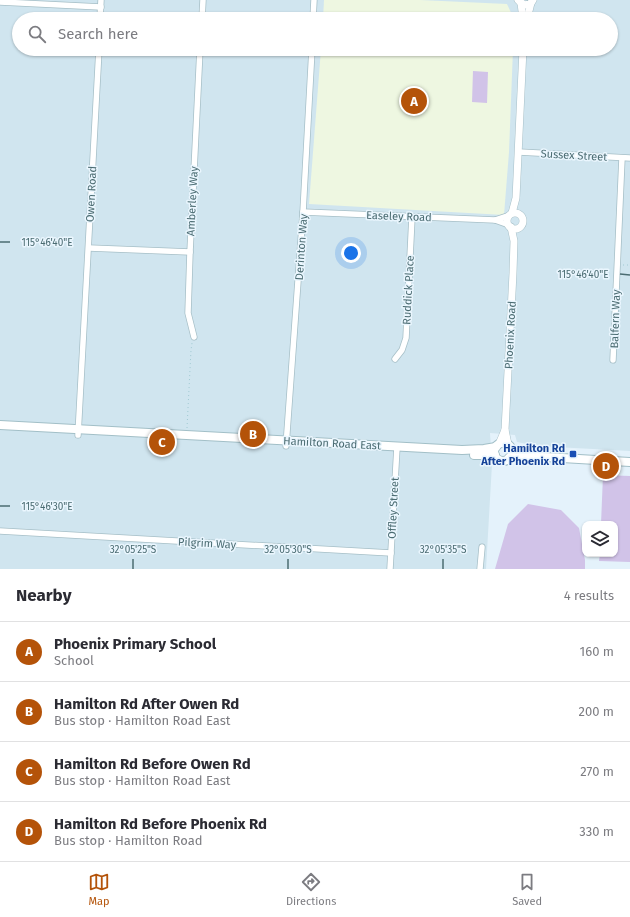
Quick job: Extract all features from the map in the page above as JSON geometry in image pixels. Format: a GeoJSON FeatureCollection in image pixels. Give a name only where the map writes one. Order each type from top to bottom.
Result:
{"type":"FeatureCollection","features":[{"type":"Feature","properties":{"kind":"main road","name":"Hamilton Road East"},"geometry":{"type":"LineString","coordinates":[[0,425],[78,432]]}},
{"type":"Feature","properties":{"kind":"main road","name":"Hamilton Road East"},"geometry":{"type":"LineString","coordinates":[[0,430],[78,432],[495,455]]}},
{"type":"Feature","properties":{"kind":"main road"},"geometry":{"type":"LineString","coordinates":[[528,456],[504,443],[498,445],[495,451],[495,455],[501,460],[528,456],[630,462]]}},
{"type":"Feature","properties":{"kind":"main road","name":"Hamilton Road East"},"geometry":{"type":"LineString","coordinates":[[397,449],[467,450],[484,449],[498,445]]}},
{"type":"Feature","properties":{"kind":"main road"},"geometry":{"type":"LineString","coordinates":[[509,445],[512,451],[509,458]]}},
{"type":"Feature","properties":{"kind":"street"},"geometry":{"type":"LineString","coordinates":[[101,0],[101,12]]}},
{"type":"Feature","properties":{"kind":"street"},"geometry":{"type":"LineString","coordinates":[[202,12],[203,0]]}},
{"type":"Feature","properties":{"kind":"street"},"geometry":{"type":"LineString","coordinates":[[313,12],[314,0]]}},
{"type":"Feature","properties":{"kind":"street"},"geometry":{"type":"LineString","coordinates":[[518,1],[525,5],[532,2]]}},
{"type":"Feature","properties":{"kind":"street"},"geometry":{"type":"LineString","coordinates":[[518,1],[521,12]]}},
{"type":"Feature","properties":{"kind":"street"},"geometry":{"type":"LineString","coordinates":[[0,2],[101,7]]}},
{"type":"Feature","properties":{"kind":"street"},"geometry":{"type":"LineString","coordinates":[[529,12],[532,2]]}},
{"type":"Feature","properties":{"kind":"street","name":"Owen Road"},"geometry":{"type":"LineString","coordinates":[[78,432],[99,56]]}},
{"type":"Feature","properties":{"kind":"street","name":"Amberley Way"},"geometry":{"type":"LineString","coordinates":[[89,248],[190,252],[200,56]]}},
{"type":"Feature","properties":{"kind":"street","name":"Derinton Way"},"geometry":{"type":"LineString","coordinates":[[286,443],[303,212],[312,56]]}},
{"type":"Feature","properties":{"kind":"street"},"geometry":{"type":"LineString","coordinates":[[516,198],[520,214],[524,221],[521,227],[515,229],[510,226],[507,221],[516,198],[523,56]]}},
{"type":"Feature","properties":{"kind":"street","name":"Sussex Street"},"geometry":{"type":"LineString","coordinates":[[519,152],[630,158]]}},
{"type":"Feature","properties":{"kind":"street","name":"Balfern Way"},"geometry":{"type":"LineString","coordinates":[[613,360],[622,158]]}},
{"type":"Feature","properties":{"kind":"street","name":"Easeley Road"},"geometry":{"type":"LineString","coordinates":[[303,212],[495,220],[510,226]]}},
{"type":"Feature","properties":{"kind":"street"},"geometry":{"type":"LineString","coordinates":[[511,214],[516,212],[520,214]]}},
{"type":"Feature","properties":{"kind":"street","name":"Easeley Road"},"geometry":{"type":"LineString","coordinates":[[495,220],[511,214]]}},
{"type":"Feature","properties":{"kind":"street","name":"Ruddick Place"},"geometry":{"type":"LineString","coordinates":[[395,359],[402,350],[406,338],[412,217]]}},
{"type":"Feature","properties":{"kind":"street","name":"Phoenix Road"},"geometry":{"type":"LineString","coordinates":[[498,445],[504,430],[514,240],[510,226]]}},
{"type":"Feature","properties":{"kind":"street","name":"Phoenix Road"},"geometry":{"type":"LineString","coordinates":[[514,240],[521,227]]}},
{"type":"Feature","properties":{"kind":"street"},"geometry":{"type":"LineString","coordinates":[[190,252],[188,313],[194,337]]}},
{"type":"Feature","properties":{"kind":"street","name":"Phoenix Road"},"geometry":{"type":"LineString","coordinates":[[504,430],[509,445]]}},
{"type":"Feature","properties":{"kind":"street","name":"Offley Street"},"geometry":{"type":"LineString","coordinates":[[390,569],[397,449]]}},
{"type":"Feature","properties":{"kind":"street","name":"Pilgrim Way"},"geometry":{"type":"LineString","coordinates":[[0,530],[391,553]]}},
{"type":"Feature","properties":{"kind":"street"},"geometry":{"type":"LineString","coordinates":[[480,569],[482,547]]}},
{"type":"Feature","properties":{"kind":"path"},"geometry":{"type":"LineString","coordinates":[[186,432],[190,350],[194,337]]}},
{"type":"Feature","properties":{"kind":"shaded area"},"geometry":{"type":"Polygon","coordinates":[[[0,0],[630,0],[630,451],[537,446],[517,442],[515,435],[490,433],[492,464],[486,569],[0,569],[0,0]]]}},
{"type":"Feature","properties":{"kind":"shaded area"},"geometry":{"type":"Polygon","coordinates":[[[324,0],[420,0],[507,4],[511,12],[323,12],[324,0]]]}},
{"type":"Feature","properties":{"kind":"shaded area"},"geometry":{"type":"Polygon","coordinates":[[[320,56],[513,56],[509,152],[504,215],[309,204],[320,56]]]}},
{"type":"Feature","properties":{"kind":"shaded area"},"geometry":{"type":"Polygon","coordinates":[[[473,71],[488,72],[487,103],[472,102],[473,71]]]}},
{"type":"Feature","properties":{"kind":"shaded area"},"geometry":{"type":"Polygon","coordinates":[[[603,475],[630,476],[630,562],[599,561],[600,557],[618,557],[618,521],[601,521],[603,475]]]}},
{"type":"Feature","properties":{"kind":"shaded area"},"geometry":{"type":"Polygon","coordinates":[[[528,504],[561,510],[579,528],[582,544],[582,557],[584,557],[585,560],[585,569],[495,569],[508,524],[528,504]]]}},
{"type":"Feature","properties":{"kind":"place","name":"Phoenix Primary School"},"geometry":{"type":"Point","coordinates":[414,101]}},
{"type":"Feature","properties":{"kind":"place","name":"Hamilton Rd After Owen Rd"},"geometry":{"type":"Point","coordinates":[253,434]}},
{"type":"Feature","properties":{"kind":"place","name":"Hamilton Rd Before Owen Rd"},"geometry":{"type":"Point","coordinates":[162,442]}},
{"type":"Feature","properties":{"kind":"place","name":"Hamilton Rd After Phoenix Rd"},"geometry":{"type":"Point","coordinates":[573,454]}},
{"type":"Feature","properties":{"kind":"place","name":"Hamilton Rd Before Phoenix Rd"},"geometry":{"type":"Point","coordinates":[606,466]}}]}
